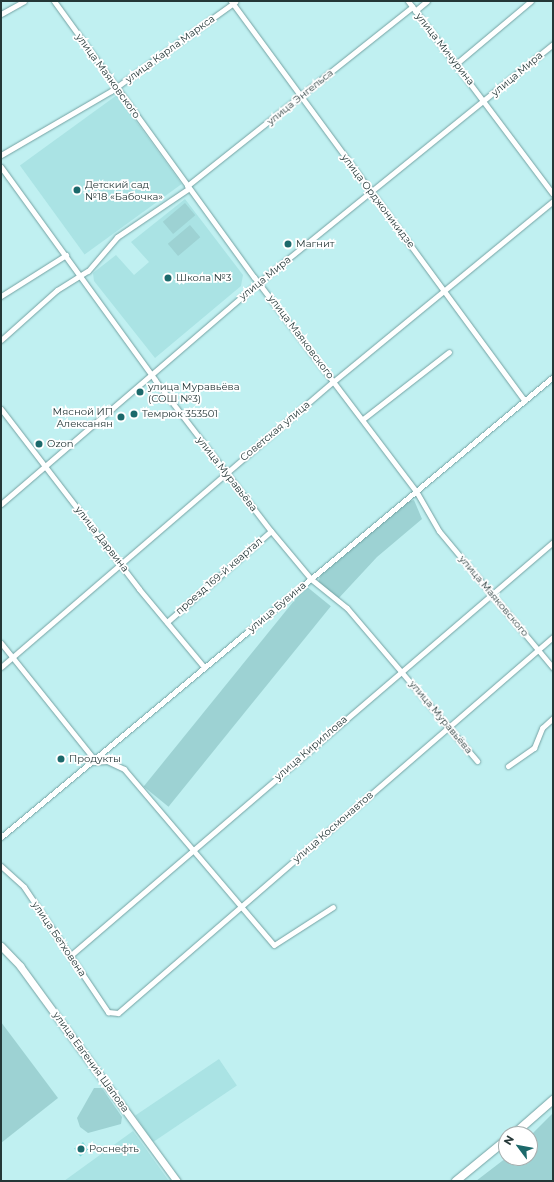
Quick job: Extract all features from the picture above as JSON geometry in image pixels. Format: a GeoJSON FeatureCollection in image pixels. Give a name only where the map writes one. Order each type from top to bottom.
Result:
{"type":"FeatureCollection","features":[{"type":"Feature","properties":{"kind":"main road"},"geometry":{"type":"LineString","coordinates":[[523,1126],[553,1100]]}},
{"type":"Feature","properties":{"kind":"main road"},"geometry":{"type":"LineString","coordinates":[[456,1181],[498,1147]]}},
{"type":"Feature","properties":{"kind":"street"},"geometry":{"type":"LineString","coordinates":[[1,14],[24,1]]}},
{"type":"Feature","properties":{"kind":"street","name":"улица Маяковского"},"geometry":{"type":"LineString","coordinates":[[54,1],[258,283],[334,380],[416,491],[439,531],[553,668]]}},
{"type":"Feature","properties":{"kind":"street","name":"улица Мичурина"},"geometry":{"type":"LineString","coordinates":[[408,1],[457,63],[484,102],[553,194]]}},
{"type":"Feature","properties":{"kind":"street","name":"улица Энгельса"},"geometry":{"type":"LineString","coordinates":[[1,340],[57,290],[82,276],[117,237],[188,188],[300,97],[413,9],[427,1]]}},
{"type":"Feature","properties":{"kind":"street"},"geometry":{"type":"LineString","coordinates":[[457,63],[531,1]]}},
{"type":"Feature","properties":{"kind":"street","name":"улица Карла Маркса"},"geometry":{"type":"LineString","coordinates":[[1,155],[117,87],[233,2]]}},
{"type":"Feature","properties":{"kind":"street","name":"улица Орджоникидзе"},"geometry":{"type":"LineString","coordinates":[[233,2],[300,97],[445,290],[524,401]]}},
{"type":"Feature","properties":{"kind":"street","name":"улица Мира"},"geometry":{"type":"LineString","coordinates":[[1,504],[258,283],[484,102],[553,44]]}},
{"type":"Feature","properties":{"kind":"street","name":"улица Муравьёва"},"geometry":{"type":"LineString","coordinates":[[1,167],[82,276],[151,374],[271,531],[311,578],[347,608],[402,670],[478,762]]}},
{"type":"Feature","properties":{"kind":"street","name":"Советская улица"},"geometry":{"type":"LineString","coordinates":[[1,667],[334,380],[553,201]]}},
{"type":"Feature","properties":{"kind":"street"},"geometry":{"type":"LineString","coordinates":[[1,296],[66,255]]}},
{"type":"Feature","properties":{"kind":"street"},"geometry":{"type":"LineString","coordinates":[[363,419],[449,352]]}},
{"type":"Feature","properties":{"kind":"street","name":"улица Бувина"},"geometry":{"type":"LineString","coordinates":[[1,837],[553,377]]}},
{"type":"Feature","properties":{"kind":"street","name":"улица Дарвина"},"geometry":{"type":"LineString","coordinates":[[1,410],[204,667]]}},
{"type":"Feature","properties":{"kind":"street","name":"проезд 169-й квартал"},"geometry":{"type":"LineString","coordinates":[[167,622],[271,531]]}},
{"type":"Feature","properties":{"kind":"street","name":"улица Кириллова"},"geometry":{"type":"LineString","coordinates":[[70,955],[177,865],[190,849],[200,845],[491,592],[553,542]]}},
{"type":"Feature","properties":{"kind":"street","name":"улица Космонавтов"},"geometry":{"type":"LineString","coordinates":[[112,1014],[241,906],[553,637]]}},
{"type":"Feature","properties":{"kind":"street"},"geometry":{"type":"LineString","coordinates":[[1,643],[92,761],[107,761],[124,769],[190,849],[274,945],[333,907]]}},
{"type":"Feature","properties":{"kind":"street"},"geometry":{"type":"LineString","coordinates":[[508,766],[534,748],[542,728],[553,718]]}},
{"type":"Feature","properties":{"kind":"street","name":"улица Бетховена"},"geometry":{"type":"LineString","coordinates":[[1,866],[24,887],[112,1014]]}},
{"type":"Feature","properties":{"kind":"street","name":"улица Евгения Шапова"},"geometry":{"type":"LineString","coordinates":[[1,946],[20,966],[177,1181]]}},
{"type":"Feature","properties":{"kind":"shaded area"},"geometry":{"type":"Polygon","coordinates":[[[117,95],[182,184],[85,255],[20,166],[117,95]]]}},
{"type":"Feature","properties":{"kind":"shaded area","name":"Школа №3"},"geometry":{"type":"Polygon","coordinates":[[[185,199],[243,275],[241,286],[155,358],[94,281],[93,273],[116,255],[134,275],[149,262],[131,242],[185,199]]]}},
{"type":"Feature","properties":{"kind":"shaded area"},"geometry":{"type":"Polygon","coordinates":[[[185,203],[195,215],[173,234],[163,222],[185,203]]]}},
{"type":"Feature","properties":{"kind":"shaded area"},"geometry":{"type":"Polygon","coordinates":[[[190,225],[200,237],[178,256],[168,244],[190,225]]]}},
{"type":"Feature","properties":{"kind":"shaded area"},"geometry":{"type":"Polygon","coordinates":[[[414,500],[422,519],[377,557],[338,599],[318,582],[321,575],[407,502],[414,500]]]}},
{"type":"Feature","properties":{"kind":"shaded area"},"geometry":{"type":"Polygon","coordinates":[[[306,586],[331,606],[169,807],[144,787],[306,586]]]}},
{"type":"Feature","properties":{"kind":"shaded area"},"geometry":{"type":"Polygon","coordinates":[[[1,1022],[58,1098],[1,1143],[1,1022]]]}},
{"type":"Feature","properties":{"kind":"shaded area"},"geometry":{"type":"Polygon","coordinates":[[[219,1059],[237,1086],[153,1142],[135,1115],[219,1059]]]}},
{"type":"Feature","properties":{"kind":"shaded area"},"geometry":{"type":"Polygon","coordinates":[[[94,1088],[102,1088],[122,1117],[121,1124],[88,1133],[80,1127],[77,1118],[94,1088]]]}},
{"type":"Feature","properties":{"kind":"shaded area"},"geometry":{"type":"Polygon","coordinates":[[[553,1113],[553,1181],[476,1181],[498,1164],[498,1166],[538,1166],[538,1128],[553,1113]]]}},
{"type":"Feature","properties":{"kind":"shaded area"},"geometry":{"type":"Polygon","coordinates":[[[133,1131],[169,1181],[64,1181],[133,1131]]]}},
{"type":"Feature","properties":{"kind":"building","name":"Роснефть"},"geometry":{"type":"Polygon","coordinates":[[[83,1142],[89,1150],[80,1157],[74,1149],[83,1142]]]}},
{"type":"Feature","properties":{"kind":"place","name":"Детский сад №18 «Бабочка»"},"geometry":{"type":"Point","coordinates":[77,190]}},
{"type":"Feature","properties":{"kind":"place","name":"Магнит"},"geometry":{"type":"Point","coordinates":[288,244]}},
{"type":"Feature","properties":{"kind":"place","name":"Школа №3"},"geometry":{"type":"Point","coordinates":[168,278]}},
{"type":"Feature","properties":{"kind":"place","name":"улица Муравьёва (СОШ №3)"},"geometry":{"type":"Point","coordinates":[140,392]}},
{"type":"Feature","properties":{"kind":"place","name":"Темрюк 353501"},"geometry":{"type":"Point","coordinates":[134,414]}},
{"type":"Feature","properties":{"kind":"place","name":"Мясной ИП Алексанян"},"geometry":{"type":"Point","coordinates":[121,417]}},
{"type":"Feature","properties":{"kind":"place","name":"Ozon"},"geometry":{"type":"Point","coordinates":[39,444]}},
{"type":"Feature","properties":{"kind":"place","name":"Продукты"},"geometry":{"type":"Point","coordinates":[61,759]}},
{"type":"Feature","properties":{"kind":"place","name":"Роснефть"},"geometry":{"type":"Point","coordinates":[81,1149]}}]}
